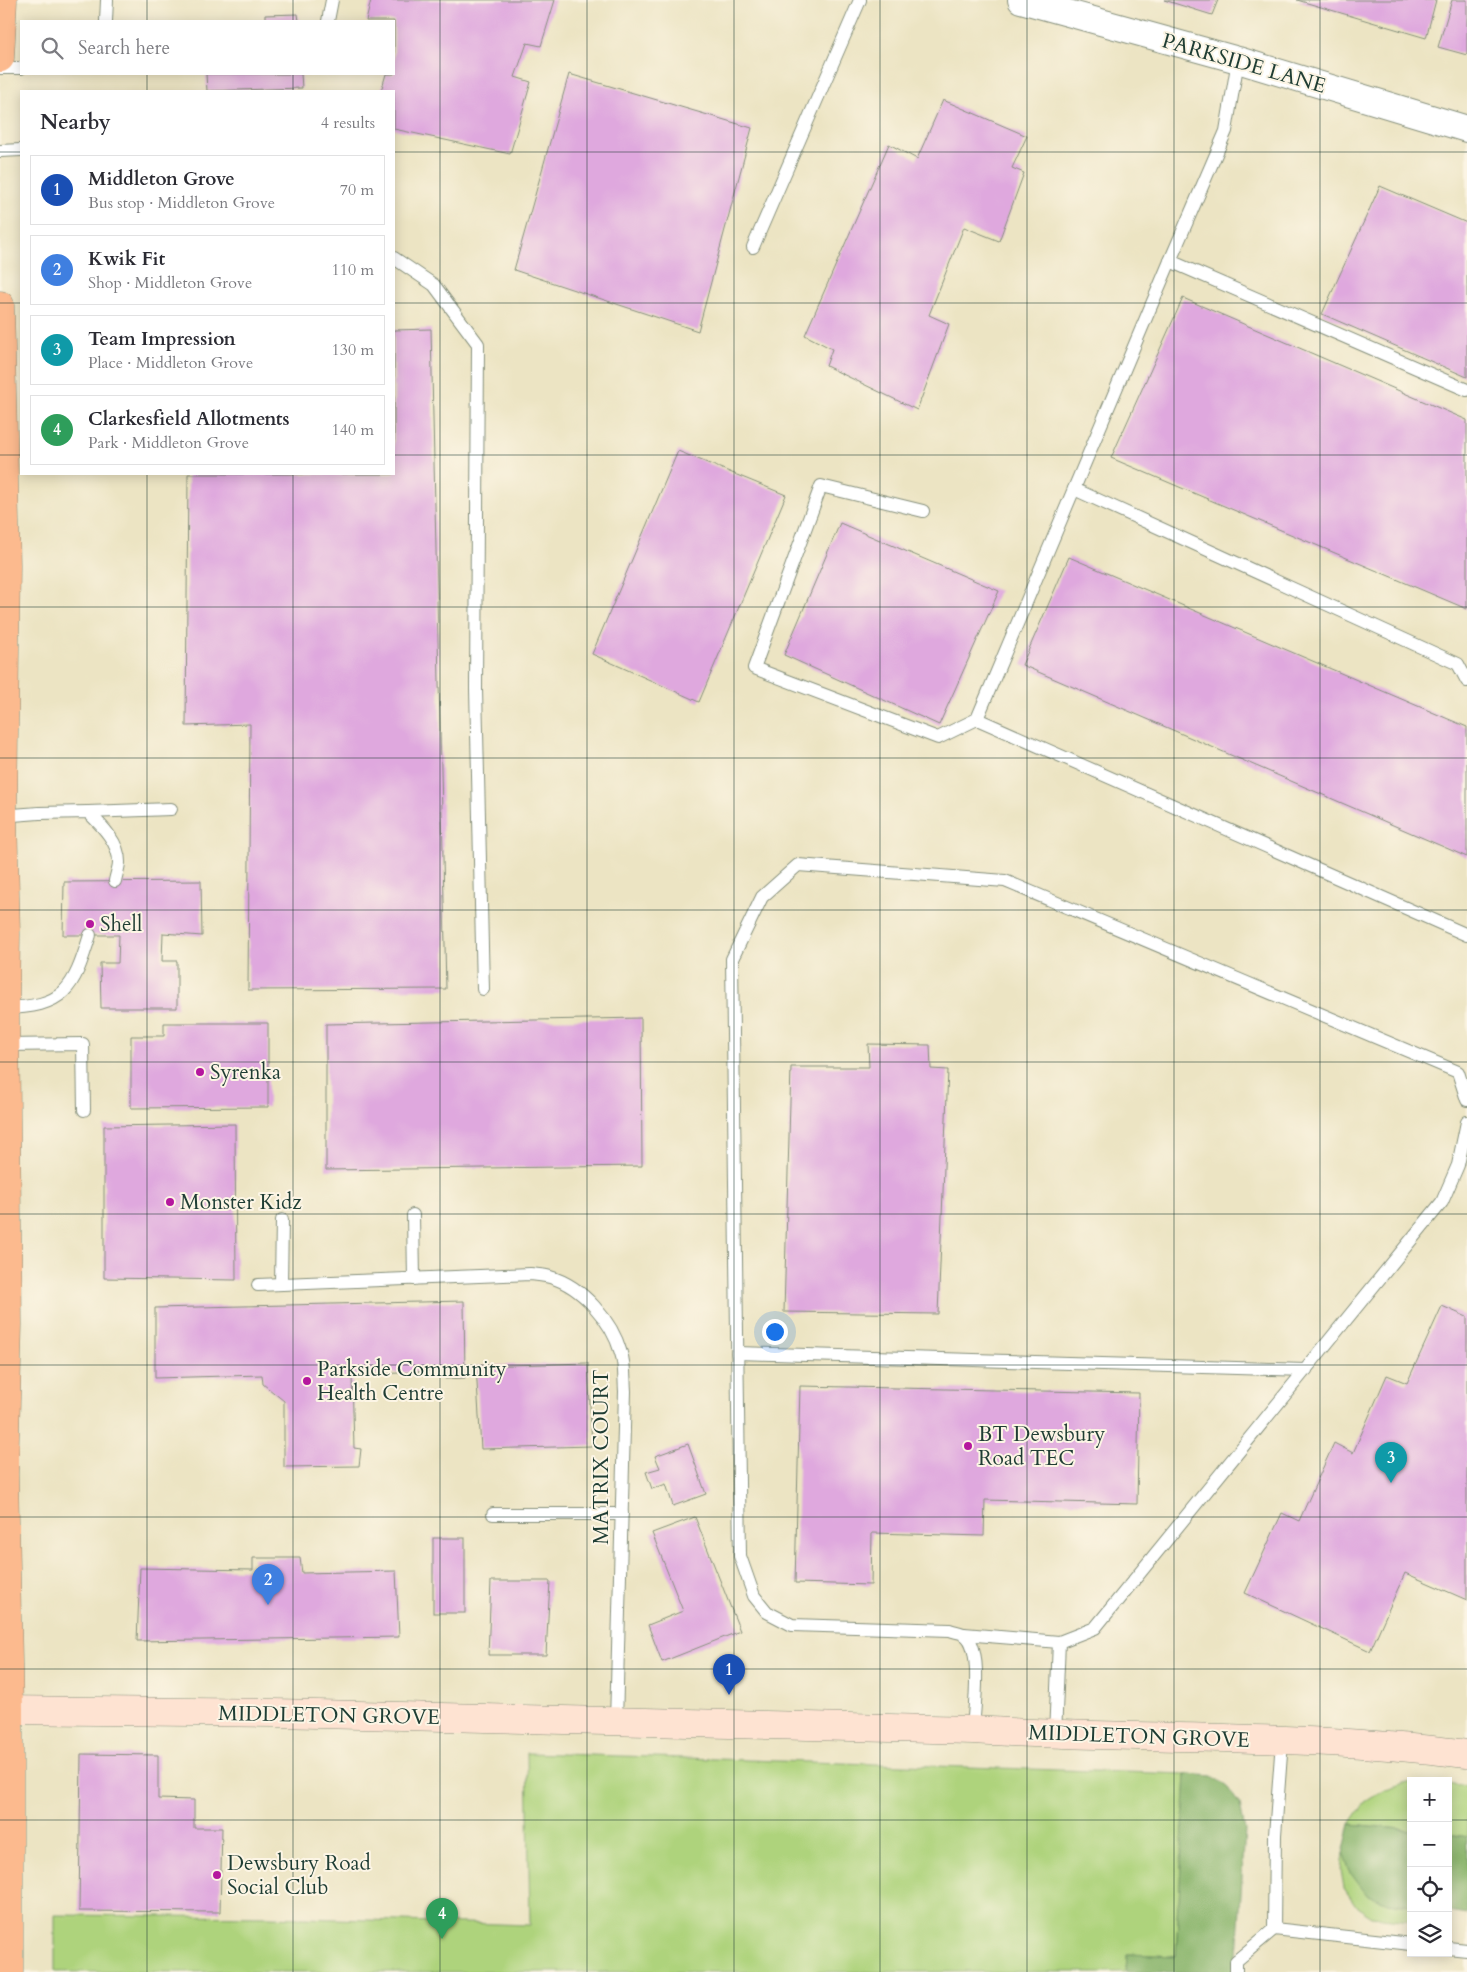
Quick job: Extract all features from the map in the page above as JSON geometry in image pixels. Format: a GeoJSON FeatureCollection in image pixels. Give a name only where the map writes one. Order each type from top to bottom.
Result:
{"type":"FeatureCollection","features":[{"type":"Feature","properties":{"kind":"main road"},"geometry":{"type":"LineString","coordinates":[[0,58],[4,0]]}},
{"type":"Feature","properties":{"kind":"main road"},"geometry":{"type":"LineString","coordinates":[[0,304],[6,565],[2,679],[2,816],[6,934],[2,1008],[4,1230],[2,1513],[9,1972]]}},
{"type":"Feature","properties":{"kind":"street","name":"PARKSIDE LANE"},"geometry":{"type":"LineString","coordinates":[[1020,0],[1238,60],[1467,129]]}},
{"type":"Feature","properties":{"kind":"street","name":"MIDDLETON GROVE"},"geometry":{"type":"LineString","coordinates":[[4,1710],[275,1712],[972,1730],[1055,1735],[1404,1746],[1467,1754]]}},
{"type":"Feature","properties":{"kind":"lane"},"geometry":{"type":"LineString","coordinates":[[106,20],[107,0]]}},
{"type":"Feature","properties":{"kind":"lane"},"geometry":{"type":"LineString","coordinates":[[328,20],[332,0]]}},
{"type":"Feature","properties":{"kind":"lane"},"geometry":{"type":"LineString","coordinates":[[753,247],[860,0]]}},
{"type":"Feature","properties":{"kind":"lane"},"geometry":{"type":"LineString","coordinates":[[923,510],[821,486],[754,668],[938,738],[977,719],[1226,131],[1238,60]]}},
{"type":"Feature","properties":{"kind":"lane"},"geometry":{"type":"LineString","coordinates":[[0,68],[20,68]]}},
{"type":"Feature","properties":{"kind":"lane"},"geometry":{"type":"LineString","coordinates":[[0,150],[20,150]]}},
{"type":"Feature","properties":{"kind":"lane"},"geometry":{"type":"LineString","coordinates":[[395,259],[434,285],[478,344],[476,689],[483,990]]}},
{"type":"Feature","properties":{"kind":"lane"},"geometry":{"type":"LineString","coordinates":[[1170,261],[1467,390]]}},
{"type":"Feature","properties":{"kind":"lane"},"geometry":{"type":"LineString","coordinates":[[1074,489],[1458,664],[1467,681]]}},
{"type":"Feature","properties":{"kind":"lane"},"geometry":{"type":"LineString","coordinates":[[977,719],[1467,935]]}},
{"type":"Feature","properties":{"kind":"lane"},"geometry":{"type":"LineString","coordinates":[[2,816],[171,809]]}},
{"type":"Feature","properties":{"kind":"lane"},"geometry":{"type":"LineString","coordinates":[[88,812],[105,829],[114,845],[119,861],[115,882]]}},
{"type":"Feature","properties":{"kind":"lane"},"geometry":{"type":"LineString","coordinates":[[1467,1100],[1458,1072],[1005,882],[798,865],[762,897],[732,959],[740,1556],[754,1596],[767,1612],[792,1624],[950,1630],[964,1634],[1059,1642],[1095,1628],[1442,1202],[1458,1165],[1467,1122]]}},
{"type":"Feature","properties":{"kind":"lane"},"geometry":{"type":"LineString","coordinates":[[2,1008],[46,1002],[64,993],[75,978],[90,935]]}},
{"type":"Feature","properties":{"kind":"lane"},"geometry":{"type":"LineString","coordinates":[[3,1052],[83,1044],[84,1110]]}},
{"type":"Feature","properties":{"kind":"lane"},"geometry":{"type":"LineString","coordinates":[[412,1215],[414,1279]]}},
{"type":"Feature","properties":{"kind":"lane"},"geometry":{"type":"LineString","coordinates":[[281,1284],[282,1220]]}},
{"type":"Feature","properties":{"kind":"lane","name":"MATRIX COURT"},"geometry":{"type":"LineString","coordinates":[[258,1285],[530,1274],[550,1277],[573,1287],[595,1308],[611,1330],[622,1354],[625,1391],[616,1722]]}},
{"type":"Feature","properties":{"kind":"lane"},"geometry":{"type":"LineString","coordinates":[[737,1353],[1306,1370]]}},
{"type":"Feature","properties":{"kind":"lane"},"geometry":{"type":"LineString","coordinates":[[493,1514],[622,1514]]}},
{"type":"Feature","properties":{"kind":"lane"},"geometry":{"type":"LineString","coordinates":[[964,1634],[972,1643],[976,1670],[972,1730]]}},
{"type":"Feature","properties":{"kind":"lane"},"geometry":{"type":"LineString","coordinates":[[1055,1735],[1059,1642]]}},
{"type":"Feature","properties":{"kind":"lane"},"geometry":{"type":"LineString","coordinates":[[1274,1929],[1275,1835],[1282,1741]]}},
{"type":"Feature","properties":{"kind":"lane"},"geometry":{"type":"LineString","coordinates":[[1236,1972],[1236,1961],[1274,1929],[1407,1944]]}},
{"type":"Feature","properties":{"kind":"lane"},"geometry":{"type":"LineString","coordinates":[[1452,1948],[1467,1950]]}},
{"type":"Feature","properties":{"kind":"green space"},"geometry":{"type":"Polygon","coordinates":[[[527,1753],[1186,1774],[1176,1956],[1127,1954],[1126,1972],[55,1972],[55,1915],[270,1917],[530,1925],[527,1753]]]}},
{"type":"Feature","properties":{"kind":"green space"},"geometry":{"type":"Polygon","coordinates":[[[1186,1774],[1213,1776],[1228,1788],[1240,1805],[1245,1830],[1236,1972],[1126,1972],[1127,1954],[1176,1956],[1186,1774]]]}},
{"type":"Feature","properties":{"kind":"green space"},"geometry":{"type":"Polygon","coordinates":[[[1407,1782],[1407,1830],[1350,1824],[1365,1802],[1386,1789],[1407,1782]]]}},
{"type":"Feature","properties":{"kind":"green space"},"geometry":{"type":"Polygon","coordinates":[[[1452,1784],[1467,1786],[1467,1837],[1452,1835],[1452,1784]]]}},
{"type":"Feature","properties":{"kind":"green space"},"geometry":{"type":"Polygon","coordinates":[[[1350,1824],[1407,1830],[1407,1904],[1389,1902],[1367,1895],[1352,1875],[1343,1854],[1350,1824]]]}},
{"type":"Feature","properties":{"kind":"green space"},"geometry":{"type":"Polygon","coordinates":[[[1452,1835],[1467,1837],[1467,1915],[1452,1913],[1452,1835]]]}},
{"type":"Feature","properties":{"kind":"green space"},"geometry":{"type":"Polygon","coordinates":[[[1343,1854],[1352,1875],[1389,1902],[1407,1904],[1407,1921],[1372,1917],[1357,1907],[1344,1888],[1341,1870],[1343,1854]]]}},
{"type":"Feature","properties":{"kind":"building"},"geometry":{"type":"Polygon","coordinates":[[[371,0],[555,0],[541,46],[527,43],[515,77],[531,82],[510,154],[395,129],[395,90],[381,90],[386,75],[395,75],[395,20],[366,20],[371,0]]]}},
{"type":"Feature","properties":{"kind":"building"},"geometry":{"type":"Polygon","coordinates":[[[1164,0],[1218,0],[1212,15],[1164,0]]]}},
{"type":"Feature","properties":{"kind":"building"},"geometry":{"type":"Polygon","coordinates":[[[1297,0],[1436,0],[1426,38],[1297,0]]]}},
{"type":"Feature","properties":{"kind":"building"},"geometry":{"type":"Polygon","coordinates":[[[1452,0],[1467,0],[1467,55],[1438,47],[1452,0]]]}},
{"type":"Feature","properties":{"kind":"building"},"geometry":{"type":"Polygon","coordinates":[[[298,14],[299,20],[265,20],[265,15],[298,14]]]}},
{"type":"Feature","properties":{"kind":"building"},"geometry":{"type":"Polygon","coordinates":[[[569,74],[752,128],[698,331],[514,270],[569,74]]]}},
{"type":"Feature","properties":{"kind":"building"},"geometry":{"type":"Polygon","coordinates":[[[206,75],[301,75],[302,88],[207,90],[206,75]]]}},
{"type":"Feature","properties":{"kind":"building"},"geometry":{"type":"Polygon","coordinates":[[[943,100],[1027,136],[1012,168],[1024,173],[999,241],[964,227],[929,315],[949,324],[917,410],[826,366],[832,349],[805,335],[889,144],[917,159],[943,100]]]}},
{"type":"Feature","properties":{"kind":"building"},"geometry":{"type":"Polygon","coordinates":[[[1380,186],[1467,223],[1467,377],[1322,314],[1380,186]]]}},
{"type":"Feature","properties":{"kind":"building"},"geometry":{"type":"Polygon","coordinates":[[[1183,298],[1467,420],[1467,609],[1111,458],[1183,298]]]}},
{"type":"Feature","properties":{"kind":"building"},"geometry":{"type":"Polygon","coordinates":[[[431,329],[446,989],[248,990],[250,724],[186,726],[188,475],[395,475],[395,330],[431,329]]]}},
{"type":"Feature","properties":{"kind":"building"},"geometry":{"type":"Polygon","coordinates":[[[678,451],[786,495],[699,702],[592,654],[678,451]]]}},
{"type":"Feature","properties":{"kind":"building"},"geometry":{"type":"Polygon","coordinates":[[[840,523],[999,591],[939,725],[784,655],[840,523]]]}},
{"type":"Feature","properties":{"kind":"building"},"geometry":{"type":"Polygon","coordinates":[[[1069,557],[1467,727],[1467,857],[1022,665],[1069,557]]]}},
{"type":"Feature","properties":{"kind":"building"},"geometry":{"type":"Polygon","coordinates":[[[201,881],[202,936],[163,933],[162,961],[177,961],[177,1008],[101,1008],[100,963],[118,963],[119,935],[63,935],[64,882],[201,881]]]}},
{"type":"Feature","properties":{"kind":"building"},"geometry":{"type":"Polygon","coordinates":[[[641,1018],[642,1166],[326,1170],[326,1024],[641,1018]]]}},
{"type":"Feature","properties":{"kind":"building","name":"Syrenka"},"geometry":{"type":"Polygon","coordinates":[[[164,1023],[268,1023],[268,1107],[131,1108],[131,1036],[164,1036],[164,1023]]]}},
{"type":"Feature","properties":{"kind":"building"},"geometry":{"type":"Polygon","coordinates":[[[868,1044],[930,1045],[931,1069],[948,1070],[938,1314],[784,1312],[791,1067],[869,1067],[868,1044]]]}},
{"type":"Feature","properties":{"kind":"building","name":"Monster Kidz"},"geometry":{"type":"Polygon","coordinates":[[[235,1124],[236,1280],[104,1278],[104,1126],[235,1124]]]}},
{"type":"Feature","properties":{"kind":"building","name":"Parkside Community Health Centre"},"geometry":{"type":"Polygon","coordinates":[[[464,1301],[465,1378],[445,1379],[445,1370],[352,1376],[354,1448],[361,1449],[359,1466],[284,1467],[284,1401],[263,1384],[262,1375],[155,1378],[155,1308],[464,1301]]]}},
{"type":"Feature","properties":{"kind":"building"},"geometry":{"type":"Polygon","coordinates":[[[1442,1306],[1467,1317],[1467,1600],[1405,1573],[1370,1651],[1245,1593],[1282,1513],[1299,1521],[1334,1443],[1353,1453],[1387,1375],[1407,1383],[1442,1306]]]}},
{"type":"Feature","properties":{"kind":"building"},"geometry":{"type":"Polygon","coordinates":[[[588,1363],[592,1446],[481,1449],[476,1366],[588,1363]]]}},
{"type":"Feature","properties":{"kind":"building","name":"BT Dewsbury Road TEC"},"geometry":{"type":"Polygon","coordinates":[[[800,1386],[1139,1393],[1137,1504],[985,1500],[984,1536],[872,1533],[871,1585],[795,1583],[800,1386]]]}},
{"type":"Feature","properties":{"kind":"building"},"geometry":{"type":"Polygon","coordinates":[[[688,1444],[706,1494],[673,1506],[666,1484],[652,1489],[646,1472],[660,1468],[655,1456],[688,1444]]]}},
{"type":"Feature","properties":{"kind":"building"},"geometry":{"type":"Polygon","coordinates":[[[695,1517],[740,1631],[662,1662],[648,1625],[683,1611],[652,1533],[695,1517]]]}},
{"type":"Feature","properties":{"kind":"building"},"geometry":{"type":"Polygon","coordinates":[[[433,1538],[465,1538],[465,1613],[433,1613],[433,1538]]]}},
{"type":"Feature","properties":{"kind":"building"},"geometry":{"type":"Polygon","coordinates":[[[253,1558],[300,1558],[302,1573],[396,1571],[399,1637],[137,1641],[140,1568],[253,1570],[253,1558]]]}},
{"type":"Feature","properties":{"kind":"building"},"geometry":{"type":"Polygon","coordinates":[[[491,1581],[550,1581],[546,1655],[488,1655],[491,1581]]]}},
{"type":"Feature","properties":{"kind":"building"},"geometry":{"type":"Polygon","coordinates":[[[81,1754],[158,1755],[158,1799],[194,1800],[194,1828],[222,1828],[220,1912],[79,1911],[81,1754]]]}},
{"type":"Feature","properties":{"kind":"place","name":"Shell"},"geometry":{"type":"Point","coordinates":[90,924]}},
{"type":"Feature","properties":{"kind":"place","name":"Syrenka"},"geometry":{"type":"Point","coordinates":[200,1072]}},
{"type":"Feature","properties":{"kind":"place","name":"Monster Kidz"},"geometry":{"type":"Point","coordinates":[170,1202]}},
{"type":"Feature","properties":{"kind":"place","name":"Parkside Community Health Centre"},"geometry":{"type":"Point","coordinates":[307,1381]}},
{"type":"Feature","properties":{"kind":"place","name":"BT Dewsbury Road TEC"},"geometry":{"type":"Point","coordinates":[968,1446]}},
{"type":"Feature","properties":{"kind":"place","name":"Team Impression"},"geometry":{"type":"Point","coordinates":[1391,1483]}},
{"type":"Feature","properties":{"kind":"place","name":"Kwik Fit"},"geometry":{"type":"Point","coordinates":[268,1605]}},
{"type":"Feature","properties":{"kind":"place","name":"Middleton Grove"},"geometry":{"type":"Point","coordinates":[729,1695]}},
{"type":"Feature","properties":{"kind":"place","name":"Dewsbury Road Social Club"},"geometry":{"type":"Point","coordinates":[217,1875]}},
{"type":"Feature","properties":{"kind":"place","name":"Clarkesfield Allotments"},"geometry":{"type":"Point","coordinates":[442,1939]}}]}
